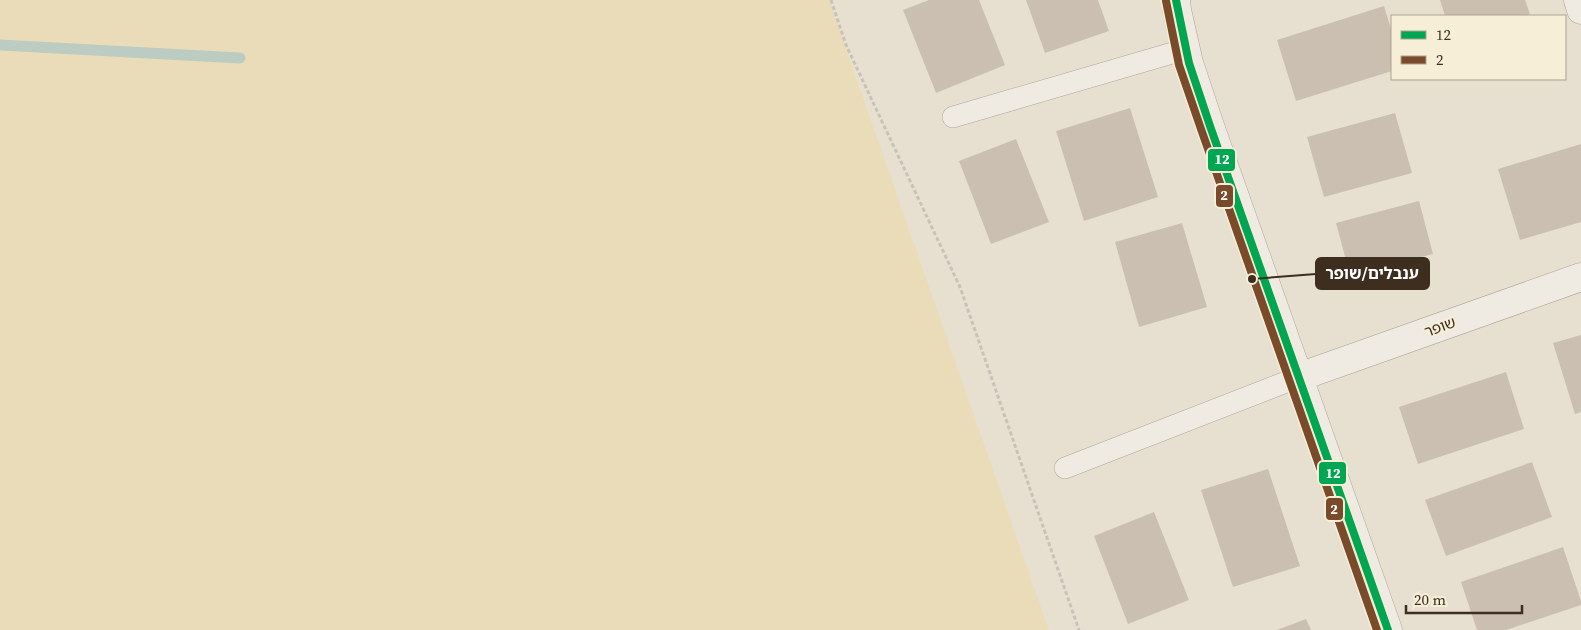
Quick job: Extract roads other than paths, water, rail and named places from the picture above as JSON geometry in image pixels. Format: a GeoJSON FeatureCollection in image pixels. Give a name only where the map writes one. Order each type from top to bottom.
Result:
{"type":"FeatureCollection","features":[{"type":"Feature","properties":{"kind":"street"},"geometry":{"type":"LineString","coordinates":[[1176,0],[1176,10],[1189,63],[1210,126],[1388,630]]}},
{"type":"Feature","properties":{"kind":"street"},"geometry":{"type":"LineString","coordinates":[[1578,0],[1581,10]]}},
{"type":"Feature","properties":{"kind":"street","name":"שופר"},"geometry":{"type":"LineString","coordinates":[[1298,377],[1581,277]]}},
{"type":"Feature","properties":{"kind":"lane"},"geometry":{"type":"LineString","coordinates":[[953,117],[1186,49]]}},
{"type":"Feature","properties":{"kind":"lane"},"geometry":{"type":"LineString","coordinates":[[1065,468],[1298,377]]}},
{"type":"Feature","properties":{"kind":"waterway"},"geometry":{"type":"LineString","coordinates":[[0,45],[240,58]]}},
{"type":"Feature","properties":{"kind":"place","name":"ענבלים/שופר"},"geometry":{"type":"Point","coordinates":[1252,279]}}]}
